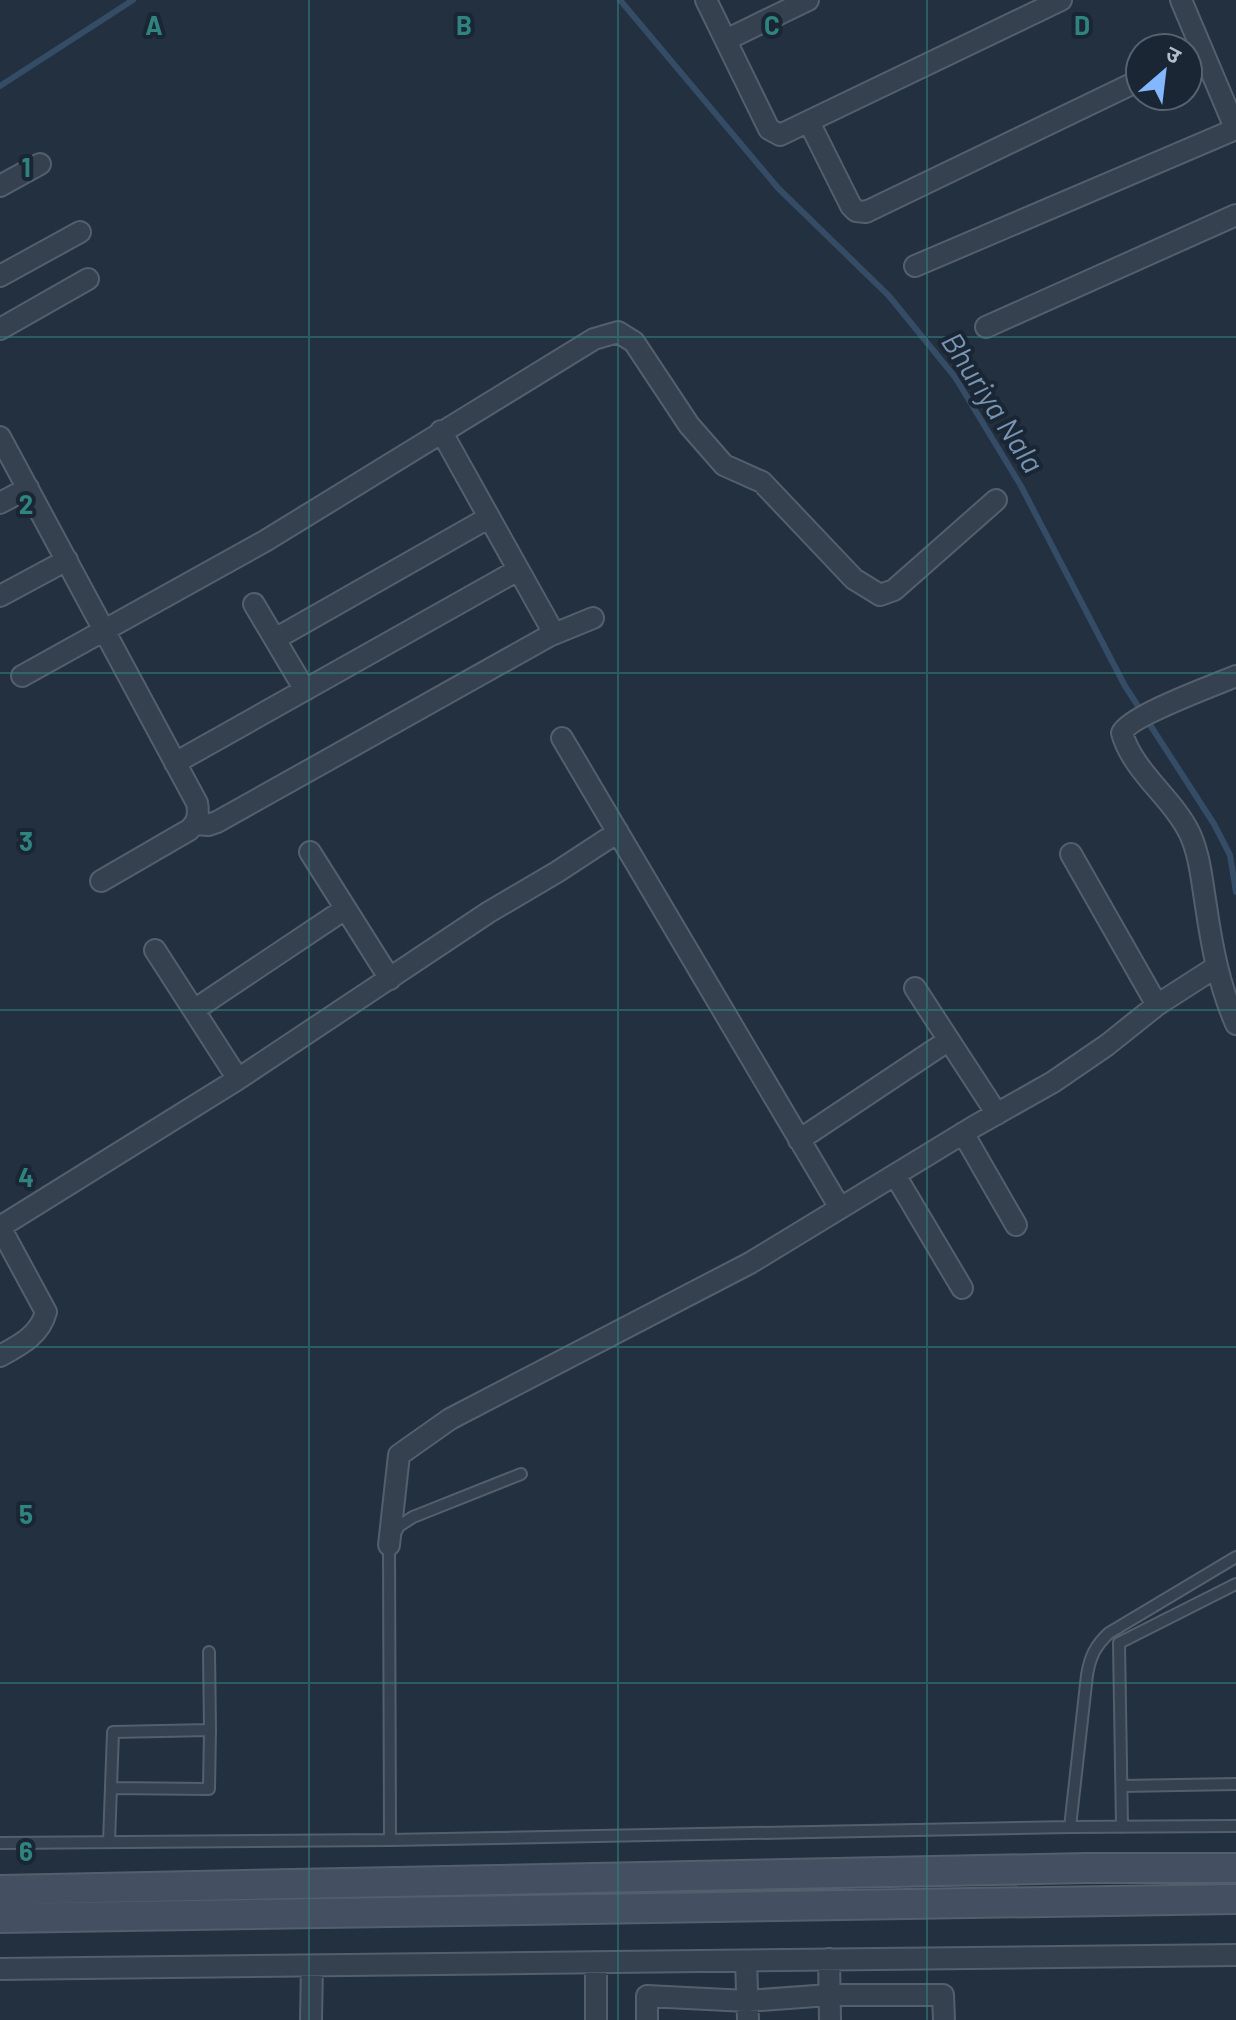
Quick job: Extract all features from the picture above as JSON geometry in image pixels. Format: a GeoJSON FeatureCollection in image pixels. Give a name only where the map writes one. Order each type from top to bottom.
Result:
{"type":"FeatureCollection","features":[{"type":"Feature","properties":{"kind":"street"},"geometry":{"type":"LineString","coordinates":[[706,0],[769,129],[780,135],[1061,0]]}},
{"type":"Feature","properties":{"kind":"street"},"geometry":{"type":"LineString","coordinates":[[726,40],[808,0]]}},
{"type":"Feature","properties":{"kind":"street"},"geometry":{"type":"LineString","coordinates":[[1181,0],[1189,32]]}},
{"type":"Feature","properties":{"kind":"street"},"geometry":{"type":"LineString","coordinates":[[915,266],[1236,130],[1204,71]]}},
{"type":"Feature","properties":{"kind":"street"},"geometry":{"type":"LineString","coordinates":[[809,122],[851,206],[856,211],[866,212],[1124,88]]}},
{"type":"Feature","properties":{"kind":"street"},"geometry":{"type":"LineString","coordinates":[[0,186],[40,164]]}},
{"type":"Feature","properties":{"kind":"street"},"geometry":{"type":"LineString","coordinates":[[986,327],[1236,215]]}},
{"type":"Feature","properties":{"kind":"street"},"geometry":{"type":"LineString","coordinates":[[0,276],[80,232]]}},
{"type":"Feature","properties":{"kind":"street"},"geometry":{"type":"LineString","coordinates":[[0,329],[88,279]]}},
{"type":"Feature","properties":{"kind":"street"},"geometry":{"type":"LineString","coordinates":[[22,676],[265,541],[594,339],[618,332],[634,342],[689,425],[724,465],[762,482],[854,579],[880,595],[894,590],[996,500]]}},
{"type":"Feature","properties":{"kind":"street"},"geometry":{"type":"LineString","coordinates":[[441,431],[551,628],[549,636]]}},
{"type":"Feature","properties":{"kind":"street"},"geometry":{"type":"LineString","coordinates":[[0,437],[197,803],[199,815],[196,824],[189,830],[101,881]]}},
{"type":"Feature","properties":{"kind":"street"},"geometry":{"type":"LineString","coordinates":[[0,503],[28,488]]}},
{"type":"Feature","properties":{"kind":"street"},"geometry":{"type":"LineString","coordinates":[[275,639],[488,518]]}},
{"type":"Feature","properties":{"kind":"street"},"geometry":{"type":"LineString","coordinates":[[0,596],[67,560]]}},
{"type":"Feature","properties":{"kind":"street"},"geometry":{"type":"LineString","coordinates":[[175,763],[518,570]]}},
{"type":"Feature","properties":{"kind":"street"},"geometry":{"type":"LineString","coordinates":[[254,604],[305,690]]}},
{"type":"Feature","properties":{"kind":"street"},"geometry":{"type":"LineString","coordinates":[[196,824],[217,822],[549,636],[593,618]]}},
{"type":"Feature","properties":{"kind":"street"},"geometry":{"type":"LineString","coordinates":[[1236,676],[1162,707],[1125,726],[1122,733],[1131,753],[1179,814],[1190,834],[1197,855],[1218,981],[1236,1024]]}},
{"type":"Feature","properties":{"kind":"street"},"geometry":{"type":"LineString","coordinates":[[562,738],[840,1208]]}},
{"type":"Feature","properties":{"kind":"street"},"geometry":{"type":"LineString","coordinates":[[0,1356],[35,1333],[43,1323],[46,1312],[0,1227],[238,1079],[489,912],[618,832]]}},
{"type":"Feature","properties":{"kind":"street"},"geometry":{"type":"LineString","coordinates":[[310,852],[390,979]]}},
{"type":"Feature","properties":{"kind":"street"},"geometry":{"type":"LineString","coordinates":[[1071,854],[1157,1005]]}},
{"type":"Feature","properties":{"kind":"street"},"geometry":{"type":"LineString","coordinates":[[194,1010],[345,909]]}},
{"type":"Feature","properties":{"kind":"street"},"geometry":{"type":"LineString","coordinates":[[155,950],[238,1079]]}},
{"type":"Feature","properties":{"kind":"street"},"geometry":{"type":"LineString","coordinates":[[389,1545],[399,1455],[450,1419],[750,1263],[1085,1061],[1157,1005],[1216,967]]}},
{"type":"Feature","properties":{"kind":"street"},"geometry":{"type":"LineString","coordinates":[[915,988],[997,1114]]}},
{"type":"Feature","properties":{"kind":"street"},"geometry":{"type":"LineString","coordinates":[[799,1140],[949,1040]]}},
{"type":"Feature","properties":{"kind":"street"},"geometry":{"type":"LineString","coordinates":[[963,1133],[1016,1225]]}},
{"type":"Feature","properties":{"kind":"street"},"geometry":{"type":"LineString","coordinates":[[895,1175],[962,1288]]}},
{"type":"Feature","properties":{"kind":"street"},"geometry":{"type":"LineString","coordinates":[[0,1890],[1086,1868],[1236,1868]]}},
{"type":"Feature","properties":{"kind":"street"},"geometry":{"type":"LineString","coordinates":[[0,1918],[1236,1899]]}},
{"type":"Feature","properties":{"kind":"street"},"geometry":{"type":"LineString","coordinates":[[0,1969],[1236,1955]]}},
{"type":"Feature","properties":{"kind":"street"},"geometry":{"type":"LineString","coordinates":[[829,1959],[830,2020]]}},
{"type":"Feature","properties":{"kind":"street"},"geometry":{"type":"LineString","coordinates":[[746,1961],[748,2010]]}},
{"type":"Feature","properties":{"kind":"street"},"geometry":{"type":"LineString","coordinates":[[596,1963],[596,2020]]}},
{"type":"Feature","properties":{"kind":"street"},"geometry":{"type":"LineString","coordinates":[[311,2020],[312,1966]]}},
{"type":"Feature","properties":{"kind":"street"},"geometry":{"type":"LineString","coordinates":[[647,2020],[647,1996],[748,2010],[829,1995],[943,1995],[944,2020]]}},
{"type":"Feature","properties":{"kind":"lane"},"geometry":{"type":"LineString","coordinates":[[390,1840],[389,1545],[399,1526],[413,1517],[521,1474]]}},
{"type":"Feature","properties":{"kind":"lane"},"geometry":{"type":"LineString","coordinates":[[1070,1827],[1087,1675],[1090,1657],[1097,1644],[1109,1633],[1236,1557]]}},
{"type":"Feature","properties":{"kind":"lane"},"geometry":{"type":"LineString","coordinates":[[1122,1827],[1119,1643],[1236,1584]]}},
{"type":"Feature","properties":{"kind":"lane"},"geometry":{"type":"LineString","coordinates":[[111,1788],[209,1789],[209,1652]]}},
{"type":"Feature","properties":{"kind":"lane"},"geometry":{"type":"LineString","coordinates":[[109,1842],[113,1732],[210,1730]]}},
{"type":"Feature","properties":{"kind":"lane"},"geometry":{"type":"LineString","coordinates":[[1122,1786],[1236,1784]]}},
{"type":"Feature","properties":{"kind":"lane"},"geometry":{"type":"LineString","coordinates":[[0,1843],[1236,1826]]}},
{"type":"Feature","properties":{"kind":"waterway","name":"Bhuriya Nala"},"geometry":{"type":"LineString","coordinates":[[0,86],[133,0]]}},
{"type":"Feature","properties":{"kind":"waterway","name":"Bhuriya Nala"},"geometry":{"type":"LineString","coordinates":[[620,0],[778,188],[889,296],[955,377],[1021,486],[1125,686],[1214,824],[1230,855],[1236,892]]}}]}
